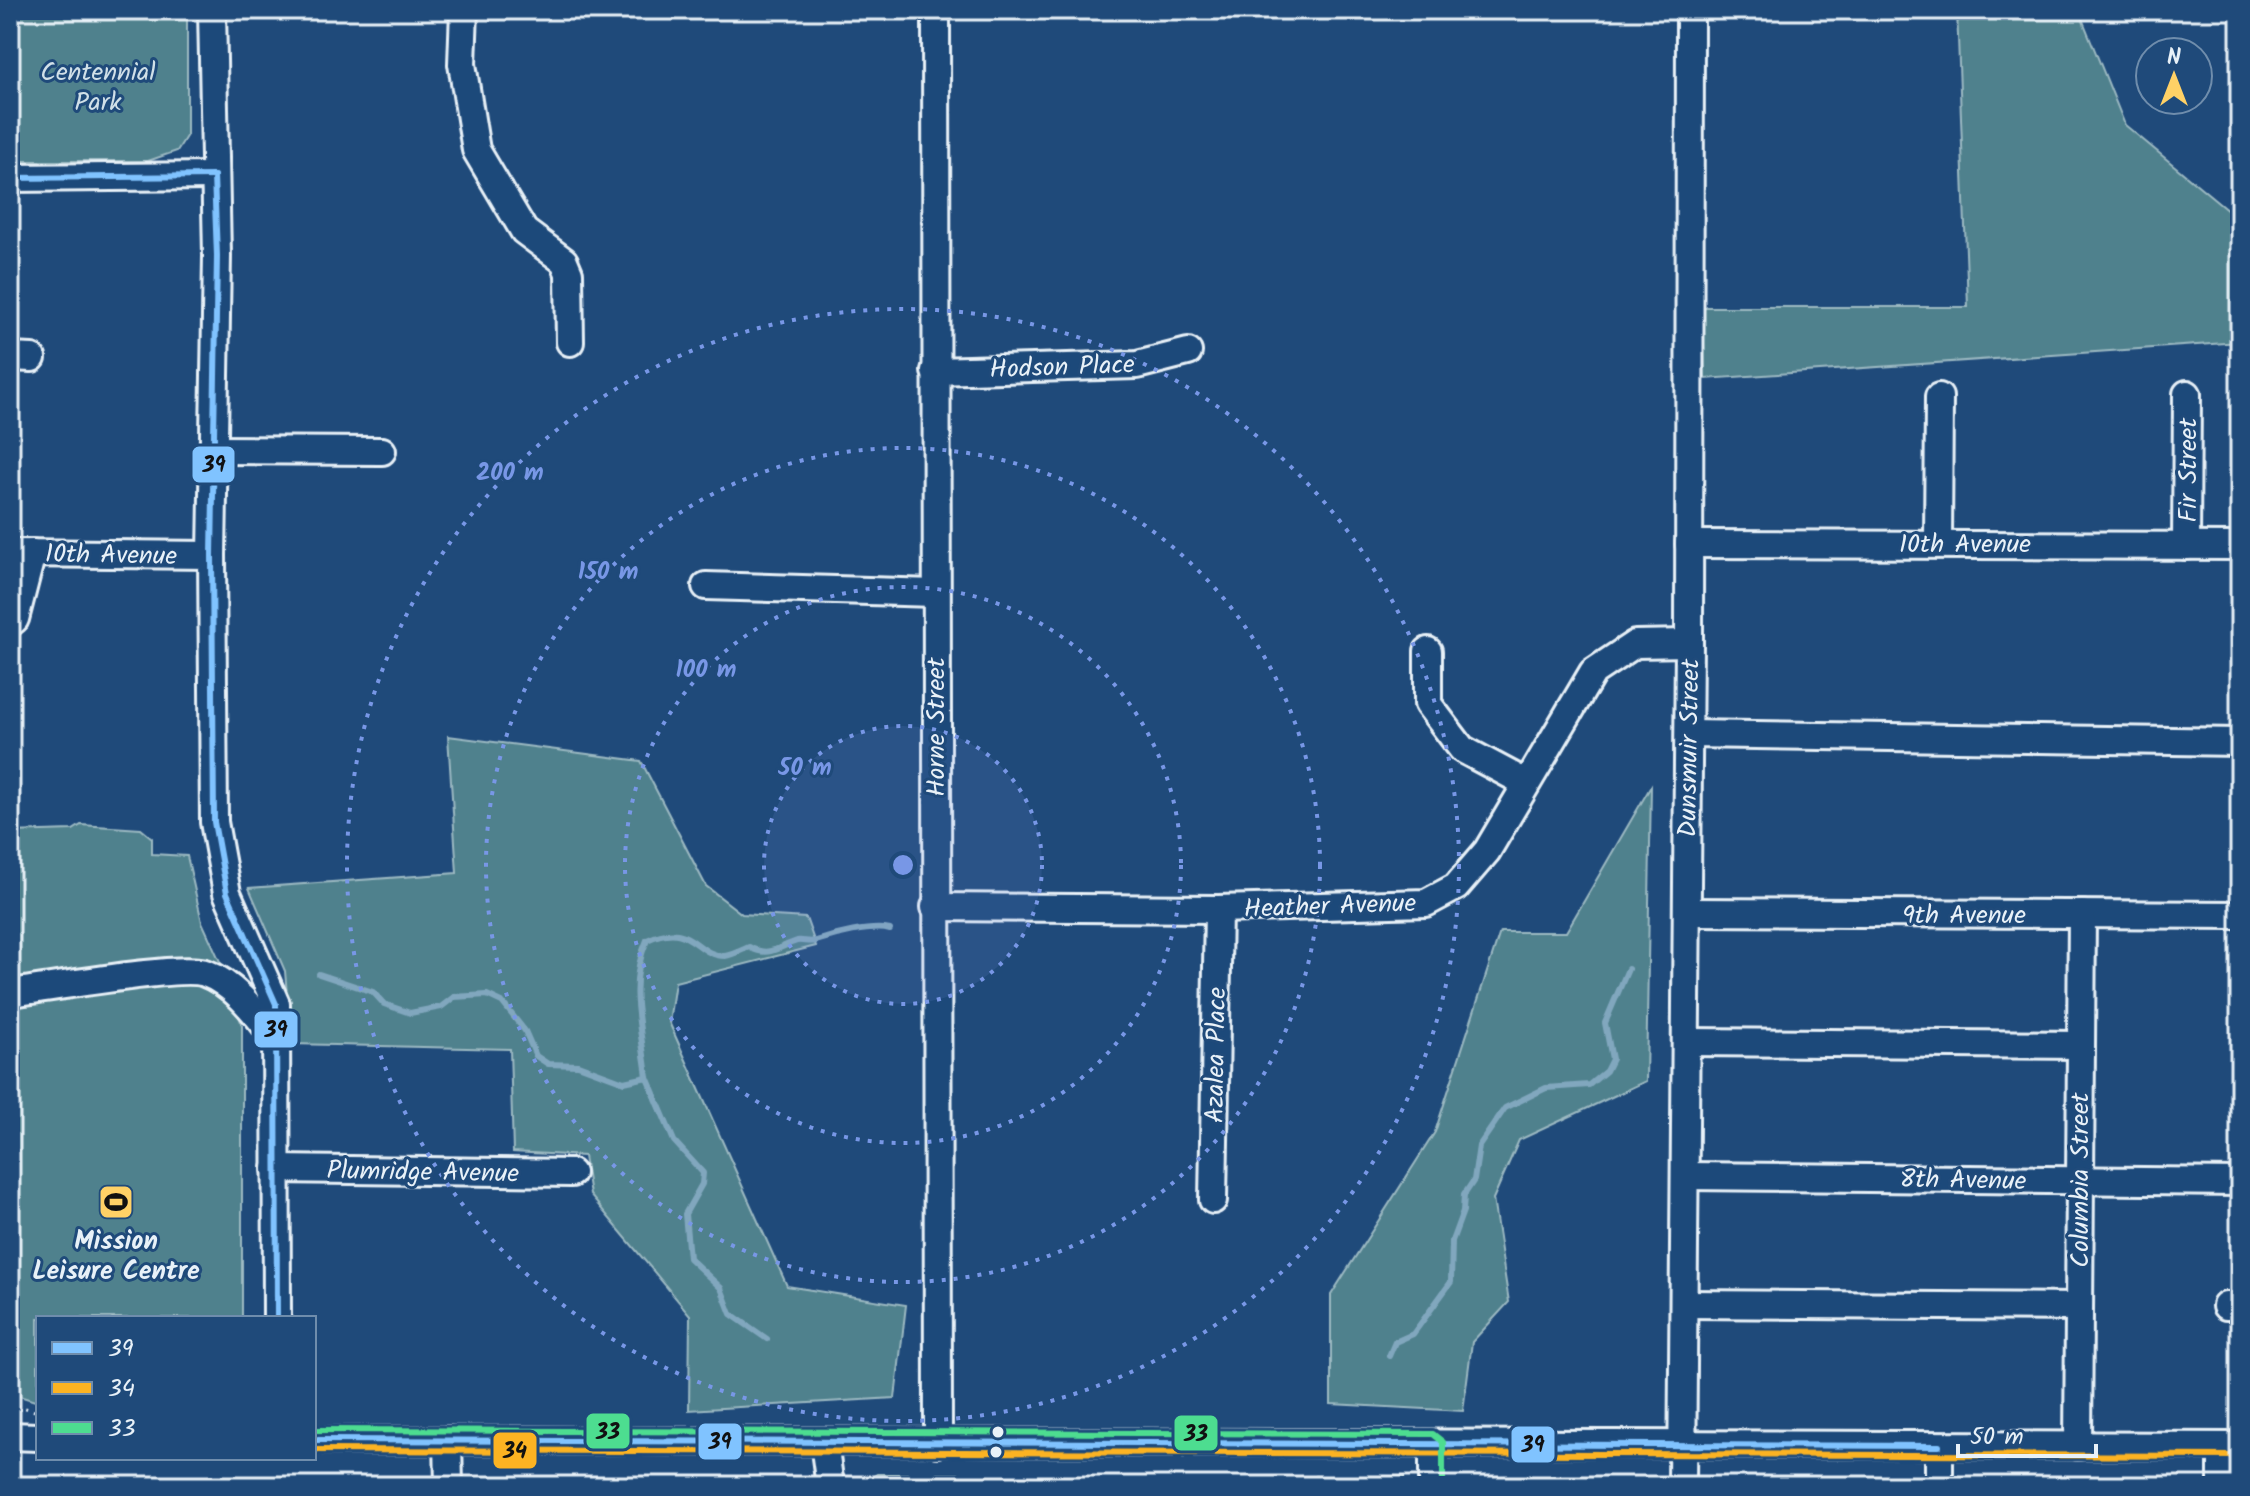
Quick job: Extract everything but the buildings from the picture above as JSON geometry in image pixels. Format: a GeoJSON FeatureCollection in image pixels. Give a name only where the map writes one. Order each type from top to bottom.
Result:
{"type":"FeatureCollection","features":[{"type":"Feature","properties":{"kind":"street"},"geometry":{"type":"LineString","coordinates":[[212,10],[217,256],[212,555],[214,822],[227,893],[276,1004],[277,1316]]}},
{"type":"Feature","properties":{"kind":"street"},"geometry":{"type":"LineString","coordinates":[[464,10],[462,64],[476,150],[524,231],[564,261],[569,273],[570,342]]}},
{"type":"Feature","properties":{"kind":"street","name":"Horne Street"},"geometry":{"type":"LineString","coordinates":[[936,10],[938,1443]]}},
{"type":"Feature","properties":{"kind":"street","name":"Dunsmuir Street"},"geometry":{"type":"LineString","coordinates":[[1682,1486],[1687,1176],[1690,10]]}},
{"type":"Feature","properties":{"kind":"street"},"geometry":{"type":"LineString","coordinates":[[10,178],[214,176]]}},
{"type":"Feature","properties":{"kind":"street","name":"Hodson Place"},"geometry":{"type":"LineString","coordinates":[[935,371],[1137,365],[1188,352]]}},
{"type":"Feature","properties":{"kind":"street","name":"Fir Street"},"geometry":{"type":"LineString","coordinates":[[2186,546],[2187,394]]}},
{"type":"Feature","properties":{"kind":"street"},"geometry":{"type":"LineString","coordinates":[[1938,542],[1939,397]]}},
{"type":"Feature","properties":{"kind":"street"},"geometry":{"type":"LineString","coordinates":[[214,450],[382,451]]}},
{"type":"Feature","properties":{"kind":"street","name":"10th Avenue"},"geometry":{"type":"LineString","coordinates":[[1689,544],[1938,542],[2240,546]]}},
{"type":"Feature","properties":{"kind":"street"},"geometry":{"type":"LineString","coordinates":[[10,623],[15,619],[21,553]]}},
{"type":"Feature","properties":{"kind":"street","name":"10th Avenue"},"geometry":{"type":"LineString","coordinates":[[21,553],[212,555]]}},
{"type":"Feature","properties":{"kind":"street"},"geometry":{"type":"LineString","coordinates":[[706,586],[935,593]]}},
{"type":"Feature","properties":{"kind":"street","name":"Heather Avenue"},"geometry":{"type":"LineString","coordinates":[[935,907],[1218,909],[1426,903],[1456,887],[1487,851],[1593,672],[1635,644],[1689,643]]}},
{"type":"Feature","properties":{"kind":"street"},"geometry":{"type":"LineString","coordinates":[[1428,651],[1428,704],[1453,738],[1462,749],[1526,783]]}},
{"type":"Feature","properties":{"kind":"street"},"geometry":{"type":"LineString","coordinates":[[1689,734],[2240,742]]}},
{"type":"Feature","properties":{"kind":"street","name":"Azalea Place"},"geometry":{"type":"LineString","coordinates":[[1213,1200],[1218,909]]}},
{"type":"Feature","properties":{"kind":"street","name":"9th Avenue"},"geometry":{"type":"LineString","coordinates":[[1687,912],[2240,915]]}},
{"type":"Feature","properties":{"kind":"street","name":"Columbia Street"},"geometry":{"type":"LineString","coordinates":[[2078,1446],[2082,914]]}},
{"type":"Feature","properties":{"kind":"street"},"geometry":{"type":"LineString","coordinates":[[10,993],[172,972],[204,972],[230,988],[276,1039]]}},
{"type":"Feature","properties":{"kind":"street"},"geometry":{"type":"LineString","coordinates":[[1687,1042],[2081,1045]]}},
{"type":"Feature","properties":{"kind":"street","name":"Plumridge Avenue"},"geometry":{"type":"LineString","coordinates":[[276,1169],[571,1173]]}},
{"type":"Feature","properties":{"kind":"street","name":"8th Avenue"},"geometry":{"type":"LineString","coordinates":[[1687,1176],[2240,1182]]}},
{"type":"Feature","properties":{"kind":"street"},"geometry":{"type":"LineString","coordinates":[[1685,1304],[2079,1307]]}},
{"type":"Feature","properties":{"kind":"street"},"geometry":{"type":"LineString","coordinates":[[10,1436],[36,1437]]}},
{"type":"Feature","properties":{"kind":"street"},"geometry":{"type":"LineString","coordinates":[[316,1440],[2231,1446],[2222,1486]]}},
{"type":"Feature","properties":{"kind":"street"},"geometry":{"type":"LineString","coordinates":[[448,1440],[449,1486]]}},
{"type":"Feature","properties":{"kind":"street"},"geometry":{"type":"LineString","coordinates":[[824,1443],[830,1486]]}},
{"type":"Feature","properties":{"kind":"street"},"geometry":{"type":"LineString","coordinates":[[1433,1444],[1433,1486]]}},
{"type":"Feature","properties":{"kind":"street"},"geometry":{"type":"LineString","coordinates":[[1939,1446],[1939,1486]]}},
{"type":"Feature","properties":{"kind":"path"},"geometry":{"type":"LineString","coordinates":[[10,1101],[18,1110]]}},
{"type":"Feature","properties":{"kind":"path"},"geometry":{"type":"LineString","coordinates":[[10,1403],[36,1411]]}},
{"type":"Feature","properties":{"kind":"green space","name":"Centennial Park"},"geometry":{"type":"Polygon","coordinates":[[[10,10],[187,10],[187,135],[177,151],[148,161],[10,161],[10,10]]]}},
{"type":"Feature","properties":{"kind":"green space"},"geometry":{"type":"Polygon","coordinates":[[[1957,10],[2079,11],[2125,125],[2240,220],[2240,342],[1705,379],[1703,307],[1968,307],[1957,10]]]}},
{"type":"Feature","properties":{"kind":"green space"},"geometry":{"type":"Polygon","coordinates":[[[448,736],[641,761],[706,886],[742,914],[806,918],[816,946],[675,982],[669,1022],[787,1286],[906,1305],[895,1398],[689,1410],[690,1315],[590,1195],[584,1156],[513,1152],[510,1049],[291,1044],[285,971],[249,888],[457,873],[448,736]]]}},
{"type":"Feature","properties":{"kind":"green space"},"geometry":{"type":"Polygon","coordinates":[[[1651,786],[1646,1081],[1519,1140],[1493,1199],[1509,1302],[1472,1342],[1463,1411],[1331,1404],[1331,1295],[1435,1132],[1500,932],[1566,932],[1651,786]]]}},
{"type":"Feature","properties":{"kind":"green space"},"geometry":{"type":"Polygon","coordinates":[[[81,825],[141,829],[152,838],[152,854],[187,856],[202,922],[223,968],[242,1025],[242,1316],[36,1316],[36,1401],[10,1393],[10,832],[73,830],[81,825]]]}},
{"type":"Feature","properties":{"kind":"green space"},"geometry":{"type":"Polygon","coordinates":[[[877,1474],[979,1474],[984,1486],[858,1486],[877,1474]]]}},
{"type":"Feature","properties":{"kind":"green space"},"geometry":{"type":"Polygon","coordinates":[[[1316,1476],[1404,1477],[1404,1486],[1316,1486],[1316,1476]]]}},
{"type":"Feature","properties":{"kind":"waterway"},"geometry":{"type":"LineString","coordinates":[[647,1077],[636,992],[637,975],[647,940],[662,935],[684,936],[706,951],[725,956],[749,947],[768,952],[797,941],[813,942],[863,930],[890,930]]}},
{"type":"Feature","properties":{"kind":"waterway"},"geometry":{"type":"LineString","coordinates":[[1389,1356],[1395,1342],[1413,1334],[1451,1282],[1452,1241],[1463,1211],[1464,1195],[1474,1180],[1479,1146],[1505,1108],[1546,1088],[1589,1085],[1606,1071],[1612,1059],[1605,1023],[1628,969]]}},
{"type":"Feature","properties":{"kind":"waterway"},"geometry":{"type":"LineString","coordinates":[[319,974],[373,992],[384,1004],[410,1013],[441,1007],[454,997],[487,995],[502,1002],[525,1031],[536,1056],[548,1064],[578,1065],[624,1082],[647,1077],[674,1141],[703,1173],[702,1184],[685,1214],[689,1258],[721,1288],[731,1314],[767,1339]]}},
{"type":"Feature","properties":{"kind":"transit line","name":"39"},"geometry":{"type":"LineString","coordinates":[[214,176],[217,256],[212,555],[214,822],[227,893],[276,1004],[277,1316]]}},
{"type":"Feature","properties":{"kind":"transit line","name":"39"},"geometry":{"type":"LineString","coordinates":[[10,178],[214,176]]}},
{"type":"Feature","properties":{"kind":"transit line","name":"33"},"geometry":{"type":"LineString","coordinates":[[316,1430],[1433,1434],[1443,1442],[1443,1486]]}},
{"type":"Feature","properties":{"kind":"transit line","name":"39"},"geometry":{"type":"LineString","coordinates":[[316,1440],[1939,1446]]}},
{"type":"Feature","properties":{"kind":"transit line","name":"34"},"geometry":{"type":"LineString","coordinates":[[316,1450],[2240,1456]]}},
{"type":"Feature","properties":{"kind":"place","name":"Mission Leisure Centre"},"geometry":{"type":"Point","coordinates":[116,1202]}}]}
